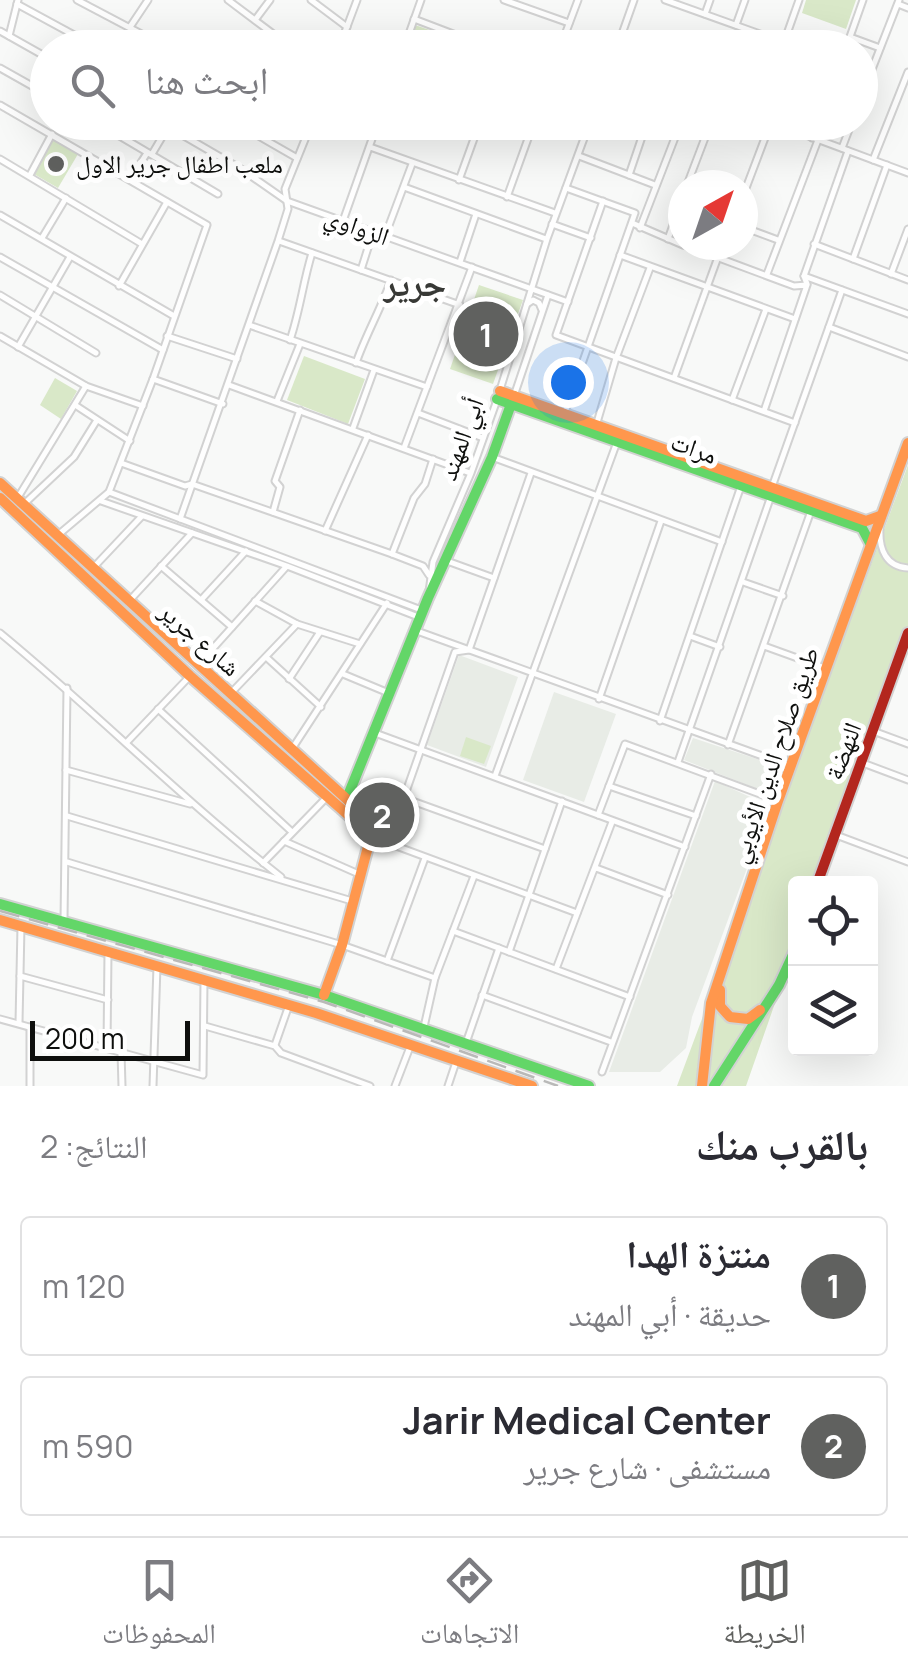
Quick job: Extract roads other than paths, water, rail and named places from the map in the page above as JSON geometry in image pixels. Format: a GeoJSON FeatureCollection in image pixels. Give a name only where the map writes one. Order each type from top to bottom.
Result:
{"type":"FeatureCollection","features":[{"type":"Feature","properties":{"kind":"main road","name":"مرات"},"geometry":{"type":"LineString","coordinates":[[498,395],[596,426],[850,520],[864,529],[870,543]]}},
{"type":"Feature","properties":{"kind":"main road","name":"أبي المهند"},"geometry":{"type":"LineString","coordinates":[[347,798],[513,400]]}},
{"type":"Feature","properties":{"kind":"main road","name":"مرات"},"geometry":{"type":"LineString","coordinates":[[531,406],[617,442],[741,486],[771,492],[811,510],[850,520],[869,521],[880,516]]}},
{"type":"Feature","properties":{"kind":"main road","name":"طريق صلاح الدين الأيوبي"},"geometry":{"type":"LineString","coordinates":[[705,1084],[711,1004],[790,766],[908,442]]}},
{"type":"Feature","properties":{"kind":"main road","name":"شارع جرير"},"geometry":{"type":"LineString","coordinates":[[0,483],[347,798],[372,834]]}},
{"type":"Feature","properties":{"kind":"main road","name":"شارع جرير"},"geometry":{"type":"LineString","coordinates":[[0,498],[190,676],[372,834]]}},
{"type":"Feature","properties":{"kind":"main road","name":"النهضة"},"geometry":{"type":"LineString","coordinates":[[820,876],[908,633]]}},
{"type":"Feature","properties":{"kind":"main road"},"geometry":{"type":"LineString","coordinates":[[324,995],[372,834]]}},
{"type":"Feature","properties":{"kind":"main road"},"geometry":{"type":"LineString","coordinates":[[0,904],[324,995],[589,1086]]}},
{"type":"Feature","properties":{"kind":"main road"},"geometry":{"type":"LineString","coordinates":[[0,920],[289,1005],[532,1086]]}},
{"type":"Feature","properties":{"kind":"main road"},"geometry":{"type":"LineString","coordinates":[[705,1084],[728,1060],[767,1005],[788,964]]}},
{"type":"Feature","properties":{"kind":"main road"},"geometry":{"type":"LineString","coordinates":[[720,977],[719,1002],[726,1015],[748,1018],[767,1005]]}},
{"type":"Feature","properties":{"kind":"street"},"geometry":{"type":"LineString","coordinates":[[78,0],[135,30]]}},
{"type":"Feature","properties":{"kind":"street"},"geometry":{"type":"LineString","coordinates":[[130,27],[146,0]]}},
{"type":"Feature","properties":{"kind":"street"},"geometry":{"type":"LineString","coordinates":[[228,0],[267,30]]}},
{"type":"Feature","properties":{"kind":"street"},"geometry":{"type":"LineString","coordinates":[[255,20],[270,0]]}},
{"type":"Feature","properties":{"kind":"street"},"geometry":{"type":"LineString","coordinates":[[311,0],[347,27]]}},
{"type":"Feature","properties":{"kind":"street"},"geometry":{"type":"LineString","coordinates":[[346,30],[357,0]]}},
{"type":"Feature","properties":{"kind":"street"},"geometry":{"type":"LineString","coordinates":[[410,30],[422,0]]}},
{"type":"Feature","properties":{"kind":"street"},"geometry":{"type":"LineString","coordinates":[[504,0],[569,23]]}},
{"type":"Feature","properties":{"kind":"street"},"geometry":{"type":"LineString","coordinates":[[566,30],[578,0]]}},
{"type":"Feature","properties":{"kind":"street"},"geometry":{"type":"LineString","coordinates":[[623,30],[634,0]]}},
{"type":"Feature","properties":{"kind":"street"},"geometry":{"type":"LineString","coordinates":[[665,0],[748,30]]}},
{"type":"Feature","properties":{"kind":"street"},"geometry":{"type":"LineString","coordinates":[[705,14],[710,0]]}},
{"type":"Feature","properties":{"kind":"street"},"geometry":{"type":"LineString","coordinates":[[736,25],[745,0]]}},
{"type":"Feature","properties":{"kind":"street"},"geometry":{"type":"LineString","coordinates":[[789,30],[800,0]]}},
{"type":"Feature","properties":{"kind":"street"},"geometry":{"type":"LineString","coordinates":[[852,30],[863,0]]}},
{"type":"Feature","properties":{"kind":"street"},"geometry":{"type":"LineString","coordinates":[[10,36],[18,2],[67,30]]}},
{"type":"Feature","properties":{"kind":"street"},"geometry":{"type":"LineString","coordinates":[[878,53],[898,2],[908,8]]}},
{"type":"Feature","properties":{"kind":"street"},"geometry":{"type":"LineString","coordinates":[[414,19],[443,30]]}},
{"type":"Feature","properties":{"kind":"street"},"geometry":{"type":"LineString","coordinates":[[0,31],[30,48]]}},
{"type":"Feature","properties":{"kind":"street"},"geometry":{"type":"LineString","coordinates":[[0,68],[30,85]]}},
{"type":"Feature","properties":{"kind":"street"},"geometry":{"type":"LineString","coordinates":[[873,160],[908,72]]}},
{"type":"Feature","properties":{"kind":"street"},"geometry":{"type":"LineString","coordinates":[[0,104],[30,121]]}},
{"type":"Feature","properties":{"kind":"street"},"geometry":{"type":"LineString","coordinates":[[30,176],[49,140]]}},
{"type":"Feature","properties":{"kind":"street"},"geometry":{"type":"LineString","coordinates":[[56,537],[109,492],[207,225],[62,140]]}},
{"type":"Feature","properties":{"kind":"street"},"geometry":{"type":"LineString","coordinates":[[126,140],[218,194]]}},
{"type":"Feature","properties":{"kind":"street"},"geometry":{"type":"LineString","coordinates":[[130,180],[159,140]]}},
{"type":"Feature","properties":{"kind":"street","name":"الزواوي"},"geometry":{"type":"LineString","coordinates":[[190,140],[272,188],[287,201],[568,302]]}},
{"type":"Feature","properties":{"kind":"street"},"geometry":{"type":"LineString","coordinates":[[266,140],[297,158]]}},
{"type":"Feature","properties":{"kind":"street"},"geometry":{"type":"LineString","coordinates":[[180,518],[278,241],[287,201],[285,188],[304,140]]}},
{"type":"Feature","properties":{"kind":"street"},"geometry":{"type":"LineString","coordinates":[[342,221],[372,140]]}},
{"type":"Feature","properties":{"kind":"street"},"geometry":{"type":"LineString","coordinates":[[459,180],[473,140]]}},
{"type":"Feature","properties":{"kind":"street"},"geometry":{"type":"LineString","coordinates":[[507,197],[528,140]]}},
{"type":"Feature","properties":{"kind":"street","name":"أبي المهند"},"geometry":{"type":"LineString","coordinates":[[428,598],[433,562],[472,473],[552,224],[584,140]]}},
{"type":"Feature","properties":{"kind":"street"},"geometry":{"type":"LineString","coordinates":[[629,175],[641,140]]}},
{"type":"Feature","properties":{"kind":"street"},"geometry":{"type":"LineString","coordinates":[[640,228],[674,140]]}},
{"type":"Feature","properties":{"kind":"street"},"geometry":{"type":"LineString","coordinates":[[693,170],[704,140]]}},
{"type":"Feature","properties":{"kind":"street"},"geometry":{"type":"LineString","coordinates":[[753,170],[764,140]]}},
{"type":"Feature","properties":{"kind":"street"},"geometry":{"type":"LineString","coordinates":[[767,274],[814,140]]}},
{"type":"Feature","properties":{"kind":"street"},"geometry":{"type":"LineString","coordinates":[[820,140],[908,173]]}},
{"type":"Feature","properties":{"kind":"street"},"geometry":{"type":"LineString","coordinates":[[764,411],[807,285],[804,276],[848,140]]}},
{"type":"Feature","properties":{"kind":"street"},"geometry":{"type":"LineString","coordinates":[[370,147],[556,214]]}},
{"type":"Feature","properties":{"kind":"street"},"geometry":{"type":"LineString","coordinates":[[578,156],[655,185]]}},
{"type":"Feature","properties":{"kind":"street"},"geometry":{"type":"LineString","coordinates":[[0,159],[142,244]]}},
{"type":"Feature","properties":{"kind":"street"},"geometry":{"type":"LineString","coordinates":[[385,236],[412,163]]}},
{"type":"Feature","properties":{"kind":"street"},"geometry":{"type":"LineString","coordinates":[[853,259],[888,165]]}},
{"type":"Feature","properties":{"kind":"street"},"geometry":{"type":"LineString","coordinates":[[404,187],[547,239]]}},
{"type":"Feature","properties":{"kind":"street"},"geometry":{"type":"LineString","coordinates":[[564,415],[635,214],[566,188]]}},
{"type":"Feature","properties":{"kind":"street"},"geometry":{"type":"LineString","coordinates":[[41,239],[66,198]]}},
{"type":"Feature","properties":{"kind":"street"},"geometry":{"type":"LineString","coordinates":[[603,201],[556,335],[795,422]]}},
{"type":"Feature","properties":{"kind":"street"},"geometry":{"type":"LineString","coordinates":[[119,286],[167,202]]}},
{"type":"Feature","properties":{"kind":"street"},"geometry":{"type":"LineString","coordinates":[[460,262],[476,214]]}},
{"type":"Feature","properties":{"kind":"street"},"geometry":{"type":"LineString","coordinates":[[0,215],[174,316]]}},
{"type":"Feature","properties":{"kind":"street"},"geometry":{"type":"LineString","coordinates":[[632,223],[668,240]]}},
{"type":"Feature","properties":{"kind":"street"},"geometry":{"type":"LineString","coordinates":[[552,224],[590,238]]}},
{"type":"Feature","properties":{"kind":"street"},"geometry":{"type":"LineString","coordinates":[[891,274],[908,228]]}},
{"type":"Feature","properties":{"kind":"street"},"geometry":{"type":"LineString","coordinates":[[361,270],[373,232]]}},
{"type":"Feature","properties":{"kind":"street"},"geometry":{"type":"LineString","coordinates":[[758,232],[779,240]]}},
{"type":"Feature","properties":{"kind":"street"},"geometry":{"type":"LineString","coordinates":[[278,241],[460,305]]}},
{"type":"Feature","properties":{"kind":"street"},"geometry":{"type":"LineString","coordinates":[[814,244],[908,280]]}},
{"type":"Feature","properties":{"kind":"street"},"geometry":{"type":"LineString","coordinates":[[290,340],[312,252]]}},
{"type":"Feature","properties":{"kind":"street"},"geometry":{"type":"LineString","coordinates":[[620,255],[796,319]]}},
{"type":"Feature","properties":{"kind":"street"},"geometry":{"type":"LineString","coordinates":[[0,256],[163,350]]}},
{"type":"Feature","properties":{"kind":"street"},"geometry":{"type":"LineString","coordinates":[[18,348],[70,257]]}},
{"type":"Feature","properties":{"kind":"street"},"geometry":{"type":"LineString","coordinates":[[674,378],[717,260]]}},
{"type":"Feature","properties":{"kind":"street"},"geometry":{"type":"LineString","coordinates":[[727,260],[794,286],[807,285]]}},
{"type":"Feature","properties":{"kind":"street"},"geometry":{"type":"LineString","coordinates":[[404,448],[472,266]]}},
{"type":"Feature","properties":{"kind":"street"},"geometry":{"type":"LineString","coordinates":[[596,426],[616,358],[650,268]]}},
{"type":"Feature","properties":{"kind":"street"},"geometry":{"type":"LineString","coordinates":[[804,276],[908,314]]}},
{"type":"Feature","properties":{"kind":"street"},"geometry":{"type":"LineString","coordinates":[[356,363],[392,280]]}},
{"type":"Feature","properties":{"kind":"street"},"geometry":{"type":"LineString","coordinates":[[678,762],[842,290]]}},
{"type":"Feature","properties":{"kind":"street","name":"أبي المهند"},"geometry":{"type":"LineString","coordinates":[[513,400],[548,294]]}},
{"type":"Feature","properties":{"kind":"street"},"geometry":{"type":"LineString","coordinates":[[0,295],[96,353]]}},
{"type":"Feature","properties":{"kind":"street"},"geometry":{"type":"LineString","coordinates":[[526,305],[533,300],[542,310]]}},
{"type":"Feature","properties":{"kind":"street"},"geometry":{"type":"LineString","coordinates":[[732,400],[766,309]]}},
{"type":"Feature","properties":{"kind":"street"},"geometry":{"type":"LineString","coordinates":[[249,325],[427,387]]}},
{"type":"Feature","properties":{"kind":"street"},"geometry":{"type":"LineString","coordinates":[[829,326],[908,357]]}},
{"type":"Feature","properties":{"kind":"street"},"geometry":{"type":"LineString","coordinates":[[0,336],[86,386],[142,406]]}},
{"type":"Feature","properties":{"kind":"street"},"geometry":{"type":"LineString","coordinates":[[167,336],[236,360]]}},
{"type":"Feature","properties":{"kind":"street"},"geometry":{"type":"LineString","coordinates":[[277,402],[300,344]]}},
{"type":"Feature","properties":{"kind":"street"},"geometry":{"type":"LineString","coordinates":[[352,429],[374,370]]}},
{"type":"Feature","properties":{"kind":"street"},"geometry":{"type":"LineString","coordinates":[[153,379],[223,404]]}},
{"type":"Feature","properties":{"kind":"street"},"geometry":{"type":"LineString","coordinates":[[229,385],[472,473]]}},
{"type":"Feature","properties":{"kind":"street"},"geometry":{"type":"LineString","coordinates":[[20,502],[86,386]]}},
{"type":"Feature","properties":{"kind":"street"},"geometry":{"type":"LineString","coordinates":[[75,405],[130,440]]}},
{"type":"Feature","properties":{"kind":"street"},"geometry":{"type":"LineString","coordinates":[[273,512],[280,487],[275,481],[300,410]]}},
{"type":"Feature","properties":{"kind":"street"},"geometry":{"type":"LineString","coordinates":[[418,413],[483,438]]}},
{"type":"Feature","properties":{"kind":"street"},"geometry":{"type":"LineString","coordinates":[[20,502],[74,457],[98,420]]}},
{"type":"Feature","properties":{"kind":"street"},"geometry":{"type":"LineString","coordinates":[[324,531],[368,434]]}},
{"type":"Feature","properties":{"kind":"street"},"geometry":{"type":"LineString","coordinates":[[495,776],[617,442]]}},
{"type":"Feature","properties":{"kind":"street"},"geometry":{"type":"LineString","coordinates":[[492,457],[722,542]]}},
{"type":"Feature","properties":{"kind":"street"},"geometry":{"type":"LineString","coordinates":[[898,468],[908,458]]}},
{"type":"Feature","properties":{"kind":"street"},"geometry":{"type":"LineString","coordinates":[[392,554],[414,498],[425,484],[432,459]]}},
{"type":"Feature","properties":{"kind":"street"},"geometry":{"type":"LineString","coordinates":[[121,464],[185,486],[192,484],[423,566],[428,573],[428,598]]}},
{"type":"Feature","properties":{"kind":"street"},"geometry":{"type":"LineString","coordinates":[[469,650],[530,473]]}},
{"type":"Feature","properties":{"kind":"street"},"geometry":{"type":"LineString","coordinates":[[660,721],[741,486]]}},
{"type":"Feature","properties":{"kind":"street"},"geometry":{"type":"LineString","coordinates":[[109,492],[423,615]]}},
{"type":"Feature","properties":{"kind":"street"},"geometry":{"type":"LineString","coordinates":[[101,501],[423,615]]}},
{"type":"Feature","properties":{"kind":"street"},"geometry":{"type":"LineString","coordinates":[[728,745],[811,510]]}},
{"type":"Feature","properties":{"kind":"street"},"geometry":{"type":"LineString","coordinates":[[92,570],[142,516]]}},
{"type":"Feature","properties":{"kind":"street"},"geometry":{"type":"LineString","coordinates":[[880,516],[879,542],[885,557],[894,565],[908,568]]}},
{"type":"Feature","properties":{"kind":"street"},"geometry":{"type":"LineString","coordinates":[[599,699],[661,520]]}},
{"type":"Feature","properties":{"kind":"street"},"geometry":{"type":"LineString","coordinates":[[128,602],[192,533]]}},
{"type":"Feature","properties":{"kind":"street"},"geometry":{"type":"LineString","coordinates":[[201,600],[246,551]]}},
{"type":"Feature","properties":{"kind":"street"},"geometry":{"type":"LineString","coordinates":[[447,561],[494,578]]}},
{"type":"Feature","properties":{"kind":"street"},"geometry":{"type":"LineString","coordinates":[[161,566],[232,627]]}},
{"type":"Feature","properties":{"kind":"street"},"geometry":{"type":"LineString","coordinates":[[198,665],[287,566]]}},
{"type":"Feature","properties":{"kind":"street"},"geometry":{"type":"LineString","coordinates":[[742,582],[783,596]]}},
{"type":"Feature","properties":{"kind":"street"},"geometry":{"type":"LineString","coordinates":[[255,601],[297,624],[360,644]]}},
{"type":"Feature","properties":{"kind":"street"},"geometry":{"type":"LineString","coordinates":[[292,749],[387,603]]}},
{"type":"Feature","properties":{"kind":"street"},"geometry":{"type":"LineString","coordinates":[[231,693],[297,624]]}},
{"type":"Feature","properties":{"kind":"street"},"geometry":{"type":"LineString","coordinates":[[418,631],[790,766]]}},
{"type":"Feature","properties":{"kind":"street"},"geometry":{"type":"LineString","coordinates":[[0,632],[281,878]]}},
{"type":"Feature","properties":{"kind":"street"},"geometry":{"type":"LineString","coordinates":[[289,680],[320,632]]}},
{"type":"Feature","properties":{"kind":"street"},"geometry":{"type":"LineString","coordinates":[[689,636],[720,646]]}},
{"type":"Feature","properties":{"kind":"street"},"geometry":{"type":"LineString","coordinates":[[764,646],[825,668]]}},
{"type":"Feature","properties":{"kind":"street"},"geometry":{"type":"LineString","coordinates":[[388,843],[455,652],[469,650]]}},
{"type":"Feature","properties":{"kind":"street"},"geometry":{"type":"LineString","coordinates":[[266,657],[321,706]]}},
{"type":"Feature","properties":{"kind":"street"},"geometry":{"type":"LineString","coordinates":[[342,674],[391,694]]}},
{"type":"Feature","properties":{"kind":"street"},"geometry":{"type":"LineString","coordinates":[[127,742],[190,676]]}},
{"type":"Feature","properties":{"kind":"street"},"geometry":{"type":"LineString","coordinates":[[64,924],[67,688]]}},
{"type":"Feature","properties":{"kind":"street"},"geometry":{"type":"LineString","coordinates":[[158,709],[292,832]]}},
{"type":"Feature","properties":{"kind":"street"},"geometry":{"type":"LineString","coordinates":[[872,731],[908,744]]}},
{"type":"Feature","properties":{"kind":"street"},"geometry":{"type":"LineString","coordinates":[[375,733],[685,846]]}},
{"type":"Feature","properties":{"kind":"street"},"geometry":{"type":"LineString","coordinates":[[598,815],[625,744],[778,801]]}},
{"type":"Feature","properties":{"kind":"street"},"geometry":{"type":"LineString","coordinates":[[860,762],[908,780]]}},
{"type":"Feature","properties":{"kind":"street"},"geometry":{"type":"LineString","coordinates":[[66,770],[192,804]]}},
{"type":"Feature","properties":{"kind":"street"},"geometry":{"type":"LineString","coordinates":[[602,1072],[711,774]]}},
{"type":"Feature","properties":{"kind":"street"},"geometry":{"type":"LineString","coordinates":[[610,786],[696,816]]}},
{"type":"Feature","properties":{"kind":"street"},"geometry":{"type":"LineString","coordinates":[[263,863],[327,797]]}},
{"type":"Feature","properties":{"kind":"street"},"geometry":{"type":"LineString","coordinates":[[404,798],[546,849]]}},
{"type":"Feature","properties":{"kind":"street"},"geometry":{"type":"LineString","coordinates":[[510,952],[562,801]]}},
{"type":"Feature","properties":{"kind":"street"},"geometry":{"type":"LineString","coordinates":[[68,816],[353,901]]}},
{"type":"Feature","properties":{"kind":"street"},"geometry":{"type":"LineString","coordinates":[[556,969],[612,820]]}},
{"type":"Feature","properties":{"kind":"street"},"geometry":{"type":"LineString","coordinates":[[372,834],[426,858],[578,913]]}},
{"type":"Feature","properties":{"kind":"street"},"geometry":{"type":"LineString","coordinates":[[833,834],[908,862]]}},
{"type":"Feature","properties":{"kind":"street"},"geometry":{"type":"LineString","coordinates":[[284,841],[361,875]]}},
{"type":"Feature","properties":{"kind":"street"},"geometry":{"type":"LineString","coordinates":[[387,961],[426,858]]}},
{"type":"Feature","properties":{"kind":"street"},"geometry":{"type":"LineString","coordinates":[[67,862],[342,944],[435,978]]}},
{"type":"Feature","properties":{"kind":"street"},"geometry":{"type":"LineString","coordinates":[[595,868],[668,895]]}},
{"type":"Feature","properties":{"kind":"street"},"geometry":{"type":"LineString","coordinates":[[424,1028],[435,978],[474,876]]}},
{"type":"Feature","properties":{"kind":"street"},"geometry":{"type":"LineString","coordinates":[[19,1024],[20,926]]}},
{"type":"Feature","properties":{"kind":"street"},"geometry":{"type":"LineString","coordinates":[[453,931],[630,997]]}},
{"type":"Feature","properties":{"kind":"street"},"geometry":{"type":"LineString","coordinates":[[466,1043],[499,948]]}},
{"type":"Feature","properties":{"kind":"street"},"geometry":{"type":"LineString","coordinates":[[107,1048],[108,952]]}},
{"type":"Feature","properties":{"kind":"street"},"geometry":{"type":"LineString","coordinates":[[153,1086],[157,966]]}},
{"type":"Feature","properties":{"kind":"street"},"geometry":{"type":"LineString","coordinates":[[20,976],[108,1000]]}},
{"type":"Feature","properties":{"kind":"street"},"geometry":{"type":"LineString","coordinates":[[0,1019],[203,1075],[204,980]]}},
{"type":"Feature","properties":{"kind":"street"},"geometry":{"type":"LineString","coordinates":[[482,994],[612,1042]]}},
{"type":"Feature","properties":{"kind":"street"},"geometry":{"type":"LineString","coordinates":[[275,1046],[289,1005]]}},
{"type":"Feature","properties":{"kind":"street"},"geometry":{"type":"LineString","coordinates":[[204,1026],[275,1046],[281,1053],[370,1086]]}},
{"type":"Feature","properties":{"kind":"street"},"geometry":{"type":"LineString","coordinates":[[30,1027],[30,1086]]}},
{"type":"Feature","properties":{"kind":"street"},"geometry":{"type":"LineString","coordinates":[[396,1086],[410,1045]]}},
{"type":"Feature","properties":{"kind":"street"},"geometry":{"type":"LineString","coordinates":[[121,1052],[122,1086]]}},
{"type":"Feature","properties":{"kind":"street"},"geometry":{"type":"LineString","coordinates":[[448,1086],[457,1059]]}},
{"type":"Feature","properties":{"kind":"street"},"geometry":{"type":"LineString","coordinates":[[344,1086],[347,1078]]}},
{"type":"Feature","properties":{"kind":"railway"},"geometry":{"type":"LineString","coordinates":[[0,911],[324,1002],[558,1086]]}},
{"type":"Feature","properties":{"kind":"place","name":"ملعب اطفال جرير الاول"},"geometry":{"type":"Point","coordinates":[56,164]}},
{"type":"Feature","properties":{"kind":"place","name":"منتزة الهدا"},"geometry":{"type":"Point","coordinates":[486,334]}},
{"type":"Feature","properties":{"kind":"place","name":"Jarir Medical Center"},"geometry":{"type":"Point","coordinates":[382,815]}},
{"type":"Feature","properties":{"kind":"district","name":"جرير"},"geometry":{"type":"Point","coordinates":[415,284]}}]}
